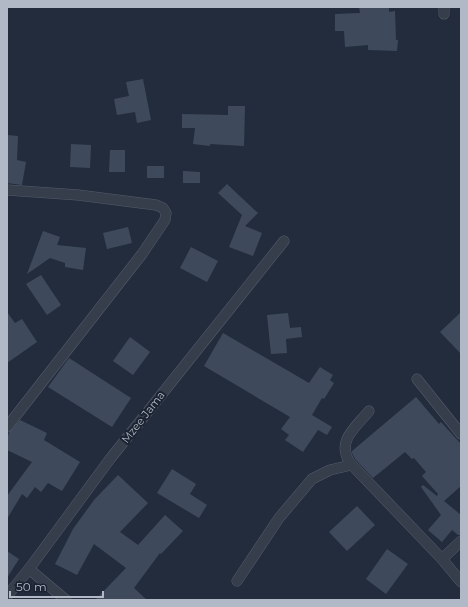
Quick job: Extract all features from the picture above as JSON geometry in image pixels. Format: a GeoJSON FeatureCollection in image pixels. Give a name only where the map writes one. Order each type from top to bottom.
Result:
{"type":"FeatureCollection","features":[{"type":"Feature","properties":{"kind":"street"},"geometry":{"type":"LineString","coordinates":[[7,190],[78,195],[156,205],[163,208],[167,216],[142,254],[7,427]]}},
{"type":"Feature","properties":{"kind":"street","name":"Mzee Jama"},"geometry":{"type":"LineString","coordinates":[[7,596],[29,569],[110,459],[284,241]]}},
{"type":"Feature","properties":{"kind":"street"},"geometry":{"type":"LineString","coordinates":[[417,379],[461,434]]}},
{"type":"Feature","properties":{"kind":"street"},"geometry":{"type":"LineString","coordinates":[[368,411],[349,434],[344,446],[345,454],[351,465],[442,559],[461,582]]}},
{"type":"Feature","properties":{"kind":"street"},"geometry":{"type":"LineString","coordinates":[[237,581],[279,518],[312,479],[330,470],[351,465]]}},
{"type":"Feature","properties":{"kind":"street"},"geometry":{"type":"LineString","coordinates":[[442,559],[461,541]]}},
{"type":"Feature","properties":{"kind":"street"},"geometry":{"type":"LineString","coordinates":[[29,569],[66,600]]}},
{"type":"Feature","properties":{"kind":"building"},"geometry":{"type":"Polygon","coordinates":[[[359,7],[389,7],[389,12],[395,11],[396,40],[398,40],[397,51],[368,50],[368,45],[345,47],[344,31],[335,31],[335,14],[360,13],[359,7]]]}},
{"type":"Feature","properties":{"kind":"building"},"geometry":{"type":"Polygon","coordinates":[[[143,79],[151,120],[137,123],[135,112],[117,115],[114,99],[129,96],[126,82],[143,79]]]}},
{"type":"Feature","properties":{"kind":"building"},"geometry":{"type":"Polygon","coordinates":[[[228,106],[245,106],[244,146],[210,144],[210,146],[193,144],[195,128],[182,128],[182,114],[228,115],[228,106]]]}},
{"type":"Feature","properties":{"kind":"building"},"geometry":{"type":"Polygon","coordinates":[[[7,135],[18,136],[17,160],[26,162],[22,185],[7,183],[7,135]]]}},
{"type":"Feature","properties":{"kind":"building"},"geometry":{"type":"Polygon","coordinates":[[[71,144],[91,145],[90,168],[70,167],[71,144]]]}},
{"type":"Feature","properties":{"kind":"building"},"geometry":{"type":"Polygon","coordinates":[[[110,150],[125,150],[125,172],[109,172],[110,150]]]}},
{"type":"Feature","properties":{"kind":"building"},"geometry":{"type":"Polygon","coordinates":[[[147,166],[164,166],[164,178],[147,178],[147,166]]]}},
{"type":"Feature","properties":{"kind":"building"},"geometry":{"type":"Polygon","coordinates":[[[183,171],[200,172],[200,183],[183,183],[183,171]]]}},
{"type":"Feature","properties":{"kind":"building"},"geometry":{"type":"Polygon","coordinates":[[[227,184],[258,213],[245,226],[262,233],[253,256],[229,247],[242,215],[218,193],[227,184]]]}},
{"type":"Feature","properties":{"kind":"building"},"geometry":{"type":"Polygon","coordinates":[[[128,227],[132,243],[107,249],[103,233],[128,227]]]}},
{"type":"Feature","properties":{"kind":"building"},"geometry":{"type":"Polygon","coordinates":[[[43,231],[60,237],[57,245],[86,248],[83,270],[65,267],[65,263],[50,258],[27,274],[43,231]]]}},
{"type":"Feature","properties":{"kind":"building"},"geometry":{"type":"Polygon","coordinates":[[[191,247],[218,261],[207,282],[180,268],[191,247]]]}},
{"type":"Feature","properties":{"kind":"building"},"geometry":{"type":"Polygon","coordinates":[[[41,275],[61,305],[47,315],[26,284],[41,275]]]}},
{"type":"Feature","properties":{"kind":"building"},"geometry":{"type":"Polygon","coordinates":[[[7,312],[15,323],[22,319],[37,342],[7,363],[7,312]]]}},
{"type":"Feature","properties":{"kind":"building"},"geometry":{"type":"Polygon","coordinates":[[[461,312],[461,354],[440,332],[461,312]]]}},
{"type":"Feature","properties":{"kind":"building"},"geometry":{"type":"Polygon","coordinates":[[[288,313],[290,328],[301,327],[302,337],[286,339],[287,353],[271,354],[267,315],[288,313]]]}},
{"type":"Feature","properties":{"kind":"building"},"geometry":{"type":"Polygon","coordinates":[[[223,333],[309,383],[320,367],[333,375],[330,380],[334,383],[324,399],[322,398],[312,415],[332,427],[327,435],[318,430],[303,452],[285,440],[289,435],[281,429],[290,417],[204,366],[223,333]]]}},
{"type":"Feature","properties":{"kind":"building"},"geometry":{"type":"Polygon","coordinates":[[[130,337],[150,352],[133,375],[113,361],[130,337]]]}},
{"type":"Feature","properties":{"kind":"building"},"geometry":{"type":"Polygon","coordinates":[[[69,358],[131,398],[112,427],[48,387],[69,358]]]}},
{"type":"Feature","properties":{"kind":"building"},"geometry":{"type":"Polygon","coordinates":[[[416,397],[439,424],[441,422],[461,444],[461,486],[444,501],[461,515],[461,535],[458,535],[452,530],[442,542],[428,530],[441,515],[421,487],[423,485],[437,496],[438,494],[422,476],[426,472],[414,458],[412,459],[405,452],[373,478],[355,459],[352,453],[352,451],[416,397]]]}},
{"type":"Feature","properties":{"kind":"building"},"geometry":{"type":"Polygon","coordinates":[[[20,420],[47,433],[44,440],[80,462],[62,491],[48,483],[41,492],[35,487],[27,498],[22,494],[7,519],[7,496],[32,462],[7,450],[7,438],[9,433],[20,420]]]}},
{"type":"Feature","properties":{"kind":"building"},"geometry":{"type":"Polygon","coordinates":[[[172,469],[196,484],[190,494],[207,505],[199,518],[157,493],[172,469]]]}},
{"type":"Feature","properties":{"kind":"building"},"geometry":{"type":"Polygon","coordinates":[[[118,475],[148,503],[120,532],[138,545],[165,515],[183,531],[161,554],[160,553],[134,588],[147,600],[95,600],[126,568],[94,544],[77,575],[55,564],[73,529],[94,500],[118,475]]]}},
{"type":"Feature","properties":{"kind":"building"},"geometry":{"type":"Polygon","coordinates":[[[357,506],[375,525],[347,551],[329,532],[357,506]]]}},
{"type":"Feature","properties":{"kind":"building"},"geometry":{"type":"Polygon","coordinates":[[[387,549],[408,564],[386,594],[366,579],[387,549]]]}},
{"type":"Feature","properties":{"kind":"building"},"geometry":{"type":"Polygon","coordinates":[[[7,551],[19,559],[7,578],[7,551]]]}}]}
